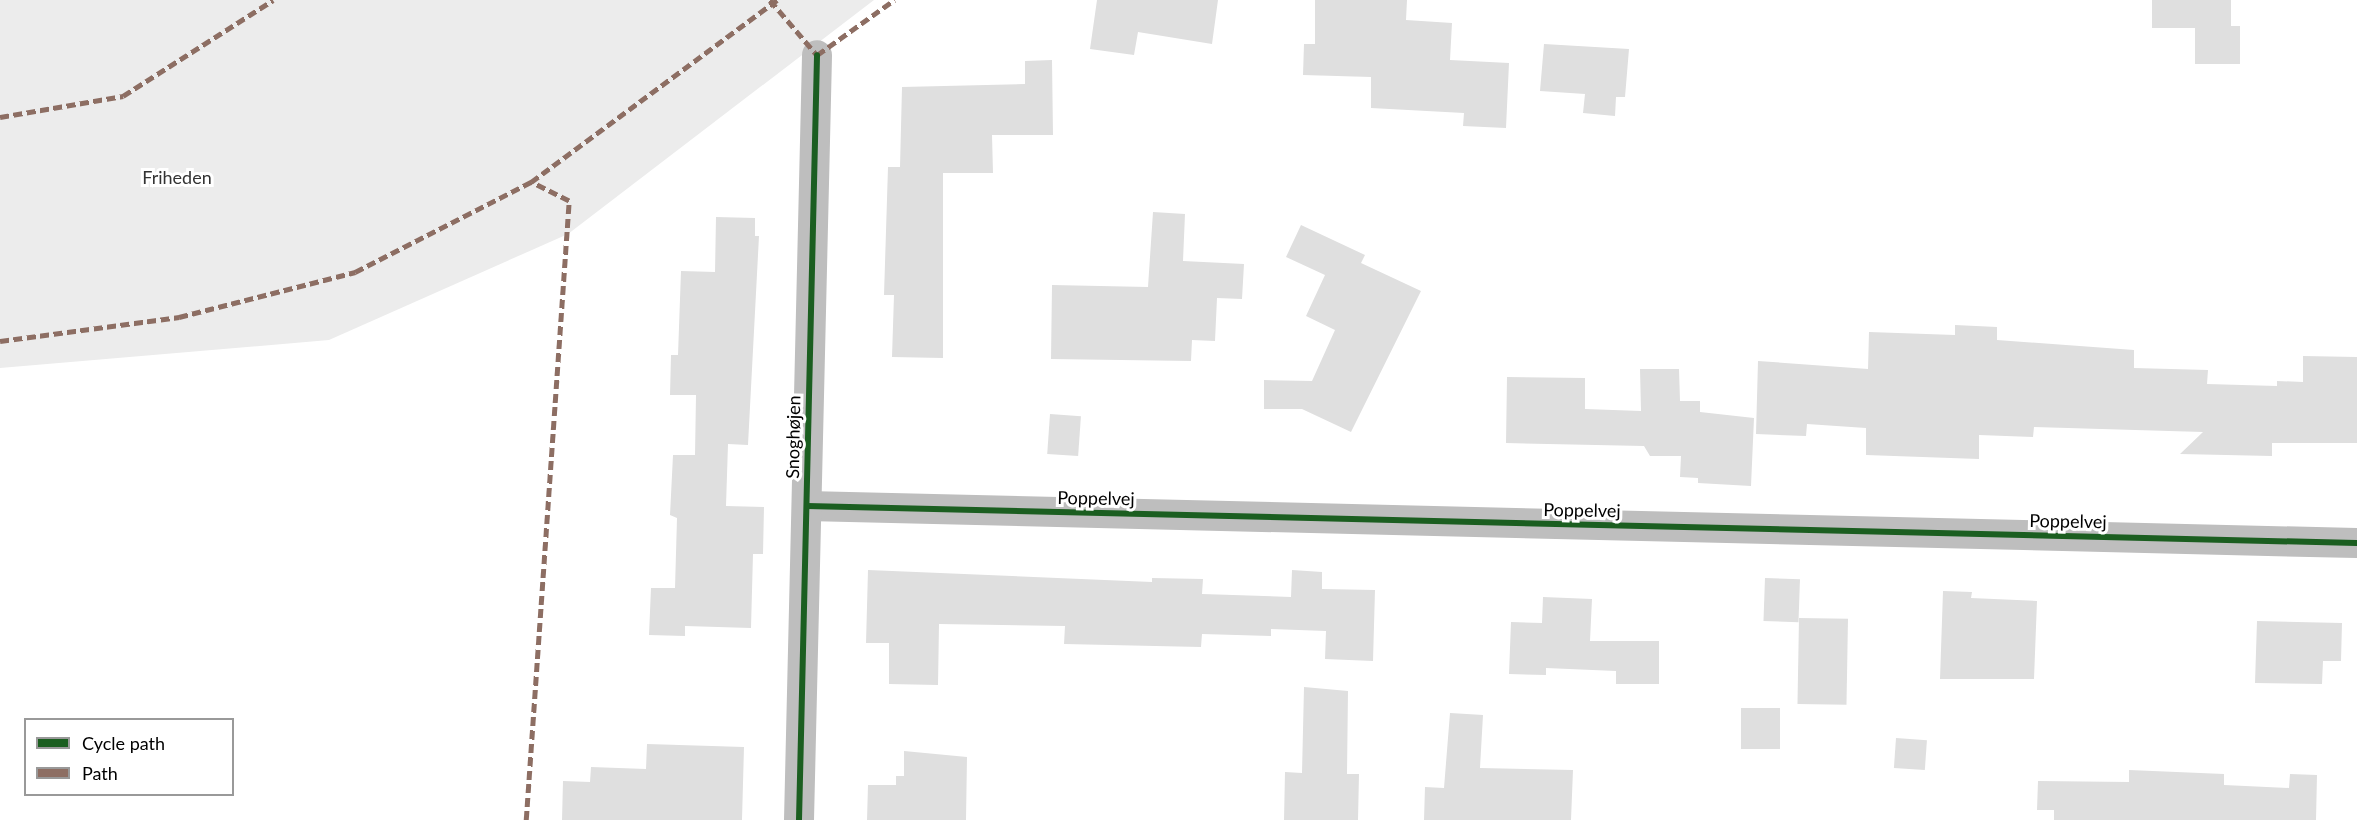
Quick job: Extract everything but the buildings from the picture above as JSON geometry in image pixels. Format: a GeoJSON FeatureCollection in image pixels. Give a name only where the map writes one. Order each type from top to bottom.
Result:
{"type":"FeatureCollection","features":[{"type":"Feature","properties":{"kind":"street","name":"Snoghøjen"},"geometry":{"type":"LineString","coordinates":[[799,820],[817,55]]}},
{"type":"Feature","properties":{"kind":"street","name":"Poppelvej"},"geometry":{"type":"LineString","coordinates":[[807,506],[2357,543]]}},
{"type":"Feature","properties":{"kind":"green space","name":"Friheden"},"geometry":{"type":"Polygon","coordinates":[[[0,0],[874,0],[568,234],[329,340],[0,368],[0,0]]]}},
{"type":"Feature","properties":{"kind":"marked path"},"geometry":{"type":"LineString","coordinates":[[0,117],[123,96],[273,0]]}},
{"type":"Feature","properties":{"kind":"marked path"},"geometry":{"type":"LineString","coordinates":[[770,0],[817,55],[894,0]]}},
{"type":"Feature","properties":{"kind":"marked path"},"geometry":{"type":"LineString","coordinates":[[0,341],[179,317],[355,272],[531,182],[777,0]]}},
{"type":"Feature","properties":{"kind":"marked path"},"geometry":{"type":"LineString","coordinates":[[526,820],[569,201],[531,182]]}},
{"type":"Feature","properties":{"kind":"cycle path"},"geometry":{"type":"LineString","coordinates":[[799,820],[817,55]]}},
{"type":"Feature","properties":{"kind":"cycle path"},"geometry":{"type":"LineString","coordinates":[[807,506],[2357,543]]}}]}
